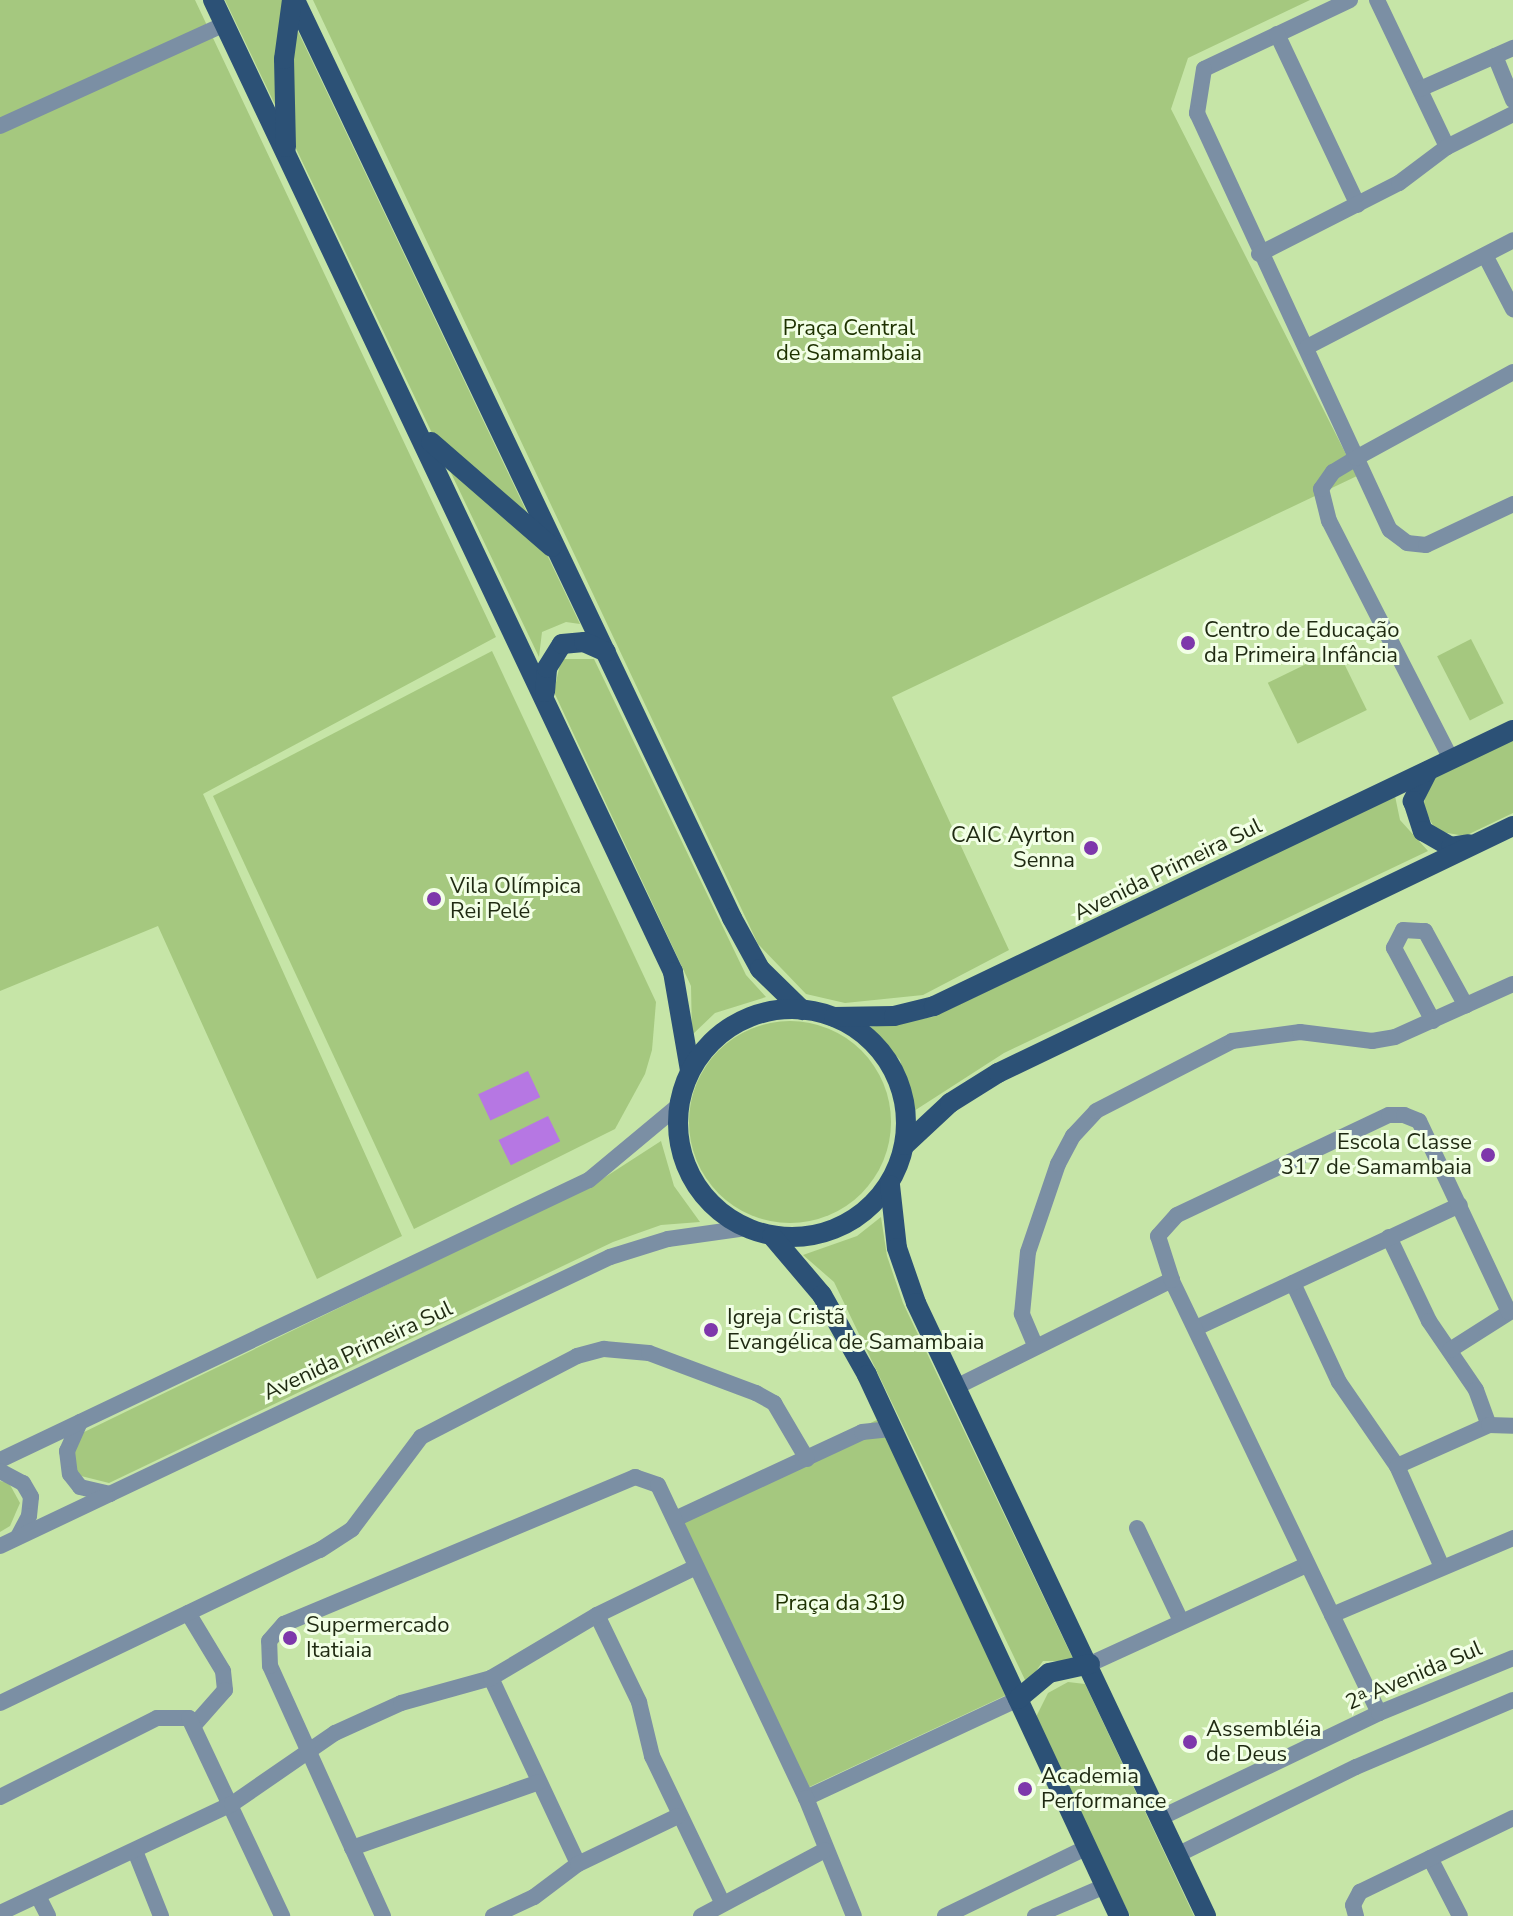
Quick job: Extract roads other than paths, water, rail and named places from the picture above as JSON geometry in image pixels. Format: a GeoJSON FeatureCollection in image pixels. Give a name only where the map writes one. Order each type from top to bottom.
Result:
{"type":"FeatureCollection","features":[{"type":"Feature","properties":{"kind":"main road"},"geometry":{"type":"LineString","coordinates":[[213,0],[545,694],[673,972],[690,1070]]}},
{"type":"Feature","properties":{"kind":"main road"},"geometry":{"type":"LineString","coordinates":[[286,152],[283,73],[294,0]]}},
{"type":"Feature","properties":{"kind":"main road"},"geometry":{"type":"LineString","coordinates":[[294,0],[732,918],[760,969],[802,1010]]}},
{"type":"Feature","properties":{"kind":"main road"},"geometry":{"type":"LineString","coordinates":[[419,430],[560,556]]}},
{"type":"Feature","properties":{"kind":"main road"},"geometry":{"type":"LineString","coordinates":[[545,694],[547,668],[562,644],[584,642],[606,652]]}},
{"type":"Feature","properties":{"kind":"main road","name":"Avenida Primeira Sul"},"geometry":{"type":"LineString","coordinates":[[834,1017],[894,1016],[934,1006],[1513,730]]}},
{"type":"Feature","properties":{"kind":"main road"},"geometry":{"type":"LineString","coordinates":[[1428,771],[1413,801],[1423,831],[1451,847],[1478,843]]}},
{"type":"Feature","properties":{"kind":"main road"},"geometry":{"type":"LineString","coordinates":[[905,1145],[950,1103],[998,1073],[1513,826]]}},
{"type":"Feature","properties":{"kind":"main road"},"geometry":{"type":"LineString","coordinates":[[802,1010],[834,1017],[880,1050],[898,1079],[907,1111],[905,1145],[890,1185],[867,1210],[838,1228],[806,1237],[772,1236],[746,1228],[709,1203],[685,1166],[678,1136],[679,1105],[690,1070],[709,1045],[733,1025],[766,1012],[802,1010]]}},
{"type":"Feature","properties":{"kind":"main road"},"geometry":{"type":"LineString","coordinates":[[890,1185],[897,1248],[916,1303],[1090,1664],[1206,1916]]}},
{"type":"Feature","properties":{"kind":"main road"},"geometry":{"type":"LineString","coordinates":[[772,1236],[822,1295],[886,1420],[1119,1916]]}},
{"type":"Feature","properties":{"kind":"main road"},"geometry":{"type":"LineString","coordinates":[[1018,1699],[1049,1673],[1090,1664]]}},
{"type":"Feature","properties":{"kind":"street"},"geometry":{"type":"LineString","coordinates":[[1350,0],[1204,69],[1196,94],[1197,113],[1259,254],[1307,347],[1390,530],[1407,543],[1439,541],[1513,504]]}},
{"type":"Feature","properties":{"kind":"street"},"geometry":{"type":"LineString","coordinates":[[1377,0],[1447,147]]}},
{"type":"Feature","properties":{"kind":"street"},"geometry":{"type":"LineString","coordinates":[[0,126],[225,24]]}},
{"type":"Feature","properties":{"kind":"street"},"geometry":{"type":"LineString","coordinates":[[1277,34],[1358,205]]}},
{"type":"Feature","properties":{"kind":"street"},"geometry":{"type":"LineString","coordinates":[[1420,89],[1513,48]]}},
{"type":"Feature","properties":{"kind":"street"},"geometry":{"type":"LineString","coordinates":[[1495,56],[1513,100]]}},
{"type":"Feature","properties":{"kind":"street"},"geometry":{"type":"LineString","coordinates":[[1259,254],[1399,183],[1447,147],[1513,114]]}},
{"type":"Feature","properties":{"kind":"street"},"geometry":{"type":"LineString","coordinates":[[1307,347],[1486,257],[1513,240]]}},
{"type":"Feature","properties":{"kind":"street"},"geometry":{"type":"LineString","coordinates":[[1486,257],[1513,309]]}},
{"type":"Feature","properties":{"kind":"street"},"geometry":{"type":"LineString","coordinates":[[1451,759],[1321,500],[1333,472],[1513,372]]}},
{"type":"Feature","properties":{"kind":"street"},"geometry":{"type":"LineString","coordinates":[[1433,1021],[1394,948],[1403,930],[1425,931],[1466,1006]]}},
{"type":"Feature","properties":{"kind":"street"},"geometry":{"type":"LineString","coordinates":[[1035,1345],[1022,1314],[1028,1252],[1058,1164],[1073,1136],[1096,1111],[1232,1041],[1300,1032],[1372,1041],[1433,1021],[1513,984]]}},
{"type":"Feature","properties":{"kind":"street"},"geometry":{"type":"LineString","coordinates":[[0,1460],[589,1180],[679,1105]]}},
{"type":"Feature","properties":{"kind":"street"},"geometry":{"type":"LineString","coordinates":[[1379,1713],[1306,1565],[1156,1243],[1165,1222],[1389,1115],[1419,1121],[1511,1311],[1450,1350]]}},
{"type":"Feature","properties":{"kind":"street"},"geometry":{"type":"LineString","coordinates":[[1196,1328],[1460,1205]]}},
{"type":"Feature","properties":{"kind":"street","name":"Avenida Primeira Sul"},"geometry":{"type":"LineString","coordinates":[[0,1546],[610,1257],[668,1239],[746,1228]]}},
{"type":"Feature","properties":{"kind":"street"},"geometry":{"type":"LineString","coordinates":[[1389,1237],[1429,1321],[1476,1390],[1489,1425]]}},
{"type":"Feature","properties":{"kind":"street"},"geometry":{"type":"LineString","coordinates":[[958,1386],[1035,1345],[1172,1280]]}},
{"type":"Feature","properties":{"kind":"street"},"geometry":{"type":"LineString","coordinates":[[1293,1283],[1339,1382],[1397,1466],[1441,1565]]}},
{"type":"Feature","properties":{"kind":"street"},"geometry":{"type":"LineString","coordinates":[[0,1703],[320,1550],[352,1529],[421,1437],[577,1356],[604,1349],[649,1353],[756,1393],[774,1403],[807,1459]]}},
{"type":"Feature","properties":{"kind":"street"},"geometry":{"type":"LineString","coordinates":[[675,1519],[886,1420]]}},
{"type":"Feature","properties":{"kind":"street"},"geometry":{"type":"LineString","coordinates":[[80,1422],[67,1451],[70,1474],[80,1487],[110,1494]]}},
{"type":"Feature","properties":{"kind":"street"},"geometry":{"type":"LineString","coordinates":[[1397,1466],[1489,1425],[1513,1426]]}},
{"type":"Feature","properties":{"kind":"street"},"geometry":{"type":"LineString","coordinates":[[0,1471],[23,1483],[31,1497],[29,1516],[18,1537]]}},
{"type":"Feature","properties":{"kind":"street"},"geometry":{"type":"LineString","coordinates":[[383,1916],[267,1655],[269,1641],[284,1624],[635,1477],[658,1485],[675,1519],[806,1798],[854,1916]]}},
{"type":"Feature","properties":{"kind":"street"},"geometry":{"type":"LineString","coordinates":[[1137,1528],[1181,1621]]}},
{"type":"Feature","properties":{"kind":"street"},"geometry":{"type":"LineString","coordinates":[[1332,1615],[1441,1565],[1513,1538]]}},
{"type":"Feature","properties":{"kind":"street"},"geometry":{"type":"LineString","coordinates":[[1090,1664],[1306,1565]]}},
{"type":"Feature","properties":{"kind":"street"},"geometry":{"type":"LineString","coordinates":[[0,1913],[232,1804],[307,1750],[401,1703],[491,1678],[597,1615],[696,1567]]}},
{"type":"Feature","properties":{"kind":"street"},"geometry":{"type":"LineString","coordinates":[[188,1613],[223,1671],[225,1690],[195,1724]]}},
{"type":"Feature","properties":{"kind":"street"},"geometry":{"type":"LineString","coordinates":[[597,1615],[639,1702],[652,1756],[678,1816],[722,1902]]}},
{"type":"Feature","properties":{"kind":"street","name":"2ᵃ Avenida Sul"},"geometry":{"type":"LineString","coordinates":[[1160,1818],[1379,1713],[1513,1658]]}},
{"type":"Feature","properties":{"kind":"street"},"geometry":{"type":"LineString","coordinates":[[491,1678],[578,1864]]}},
{"type":"Feature","properties":{"kind":"street"},"geometry":{"type":"LineString","coordinates":[[806,1798],[1018,1699]]}},
{"type":"Feature","properties":{"kind":"street"},"geometry":{"type":"LineString","coordinates":[[1177,1855],[1356,1767],[1513,1700]]}},
{"type":"Feature","properties":{"kind":"street"},"geometry":{"type":"LineString","coordinates":[[0,1797],[157,1718],[179,1714],[195,1724],[282,1916]]}},
{"type":"Feature","properties":{"kind":"street"},"geometry":{"type":"LineString","coordinates":[[352,1848],[539,1782]]}},
{"type":"Feature","properties":{"kind":"street"},"geometry":{"type":"LineString","coordinates":[[493,1916],[545,1890],[578,1864],[678,1816]]}},
{"type":"Feature","properties":{"kind":"street"},"geometry":{"type":"LineString","coordinates":[[1356,1916],[1353,1905],[1360,1892],[1513,1818]]}},
{"type":"Feature","properties":{"kind":"street"},"geometry":{"type":"LineString","coordinates":[[945,1916],[1088,1847]]}},
{"type":"Feature","properties":{"kind":"street"},"geometry":{"type":"LineString","coordinates":[[701,1916],[722,1902],[825,1850]]}},
{"type":"Feature","properties":{"kind":"street"},"geometry":{"type":"LineString","coordinates":[[135,1851],[161,1916]]}},
{"type":"Feature","properties":{"kind":"street"},"geometry":{"type":"LineString","coordinates":[[1430,1858],[1460,1916]]}},
{"type":"Feature","properties":{"kind":"street"},"geometry":{"type":"LineString","coordinates":[[1035,1916],[1105,1886]]}},
{"type":"Feature","properties":{"kind":"street"},"geometry":{"type":"LineString","coordinates":[[38,1896],[48,1916]]}},
{"type":"Feature","properties":{"kind":"place","name":"Centro de Educação da Primeira Infância"},"geometry":{"type":"Point","coordinates":[1188,643]}},
{"type":"Feature","properties":{"kind":"place","name":"CAIC Ayrton Senna"},"geometry":{"type":"Point","coordinates":[1091,848]}},
{"type":"Feature","properties":{"kind":"place","name":"Vila Olímpica Rei Pelé"},"geometry":{"type":"Point","coordinates":[434,899]}},
{"type":"Feature","properties":{"kind":"place","name":"Escola Classe 317 de Samambaia"},"geometry":{"type":"Point","coordinates":[1488,1155]}},
{"type":"Feature","properties":{"kind":"place","name":"Igreja Cristã Evangélica de Samambaia"},"geometry":{"type":"Point","coordinates":[711,1330]}},
{"type":"Feature","properties":{"kind":"place","name":"Supermercado Itatiaia"},"geometry":{"type":"Point","coordinates":[290,1638]}},
{"type":"Feature","properties":{"kind":"place","name":"Assembléia de Deus"},"geometry":{"type":"Point","coordinates":[1190,1742]}},
{"type":"Feature","properties":{"kind":"place","name":"Academia Performance"},"geometry":{"type":"Point","coordinates":[1025,1789]}},
{"type":"Feature","properties":{"kind":"park label","name":"Praça Central de Samambaia"},"geometry":{"type":"Point","coordinates":[849,340]}},
{"type":"Feature","properties":{"kind":"park label","name":"Praça da 319"},"geometry":{"type":"Point","coordinates":[840,1604]}}]}
